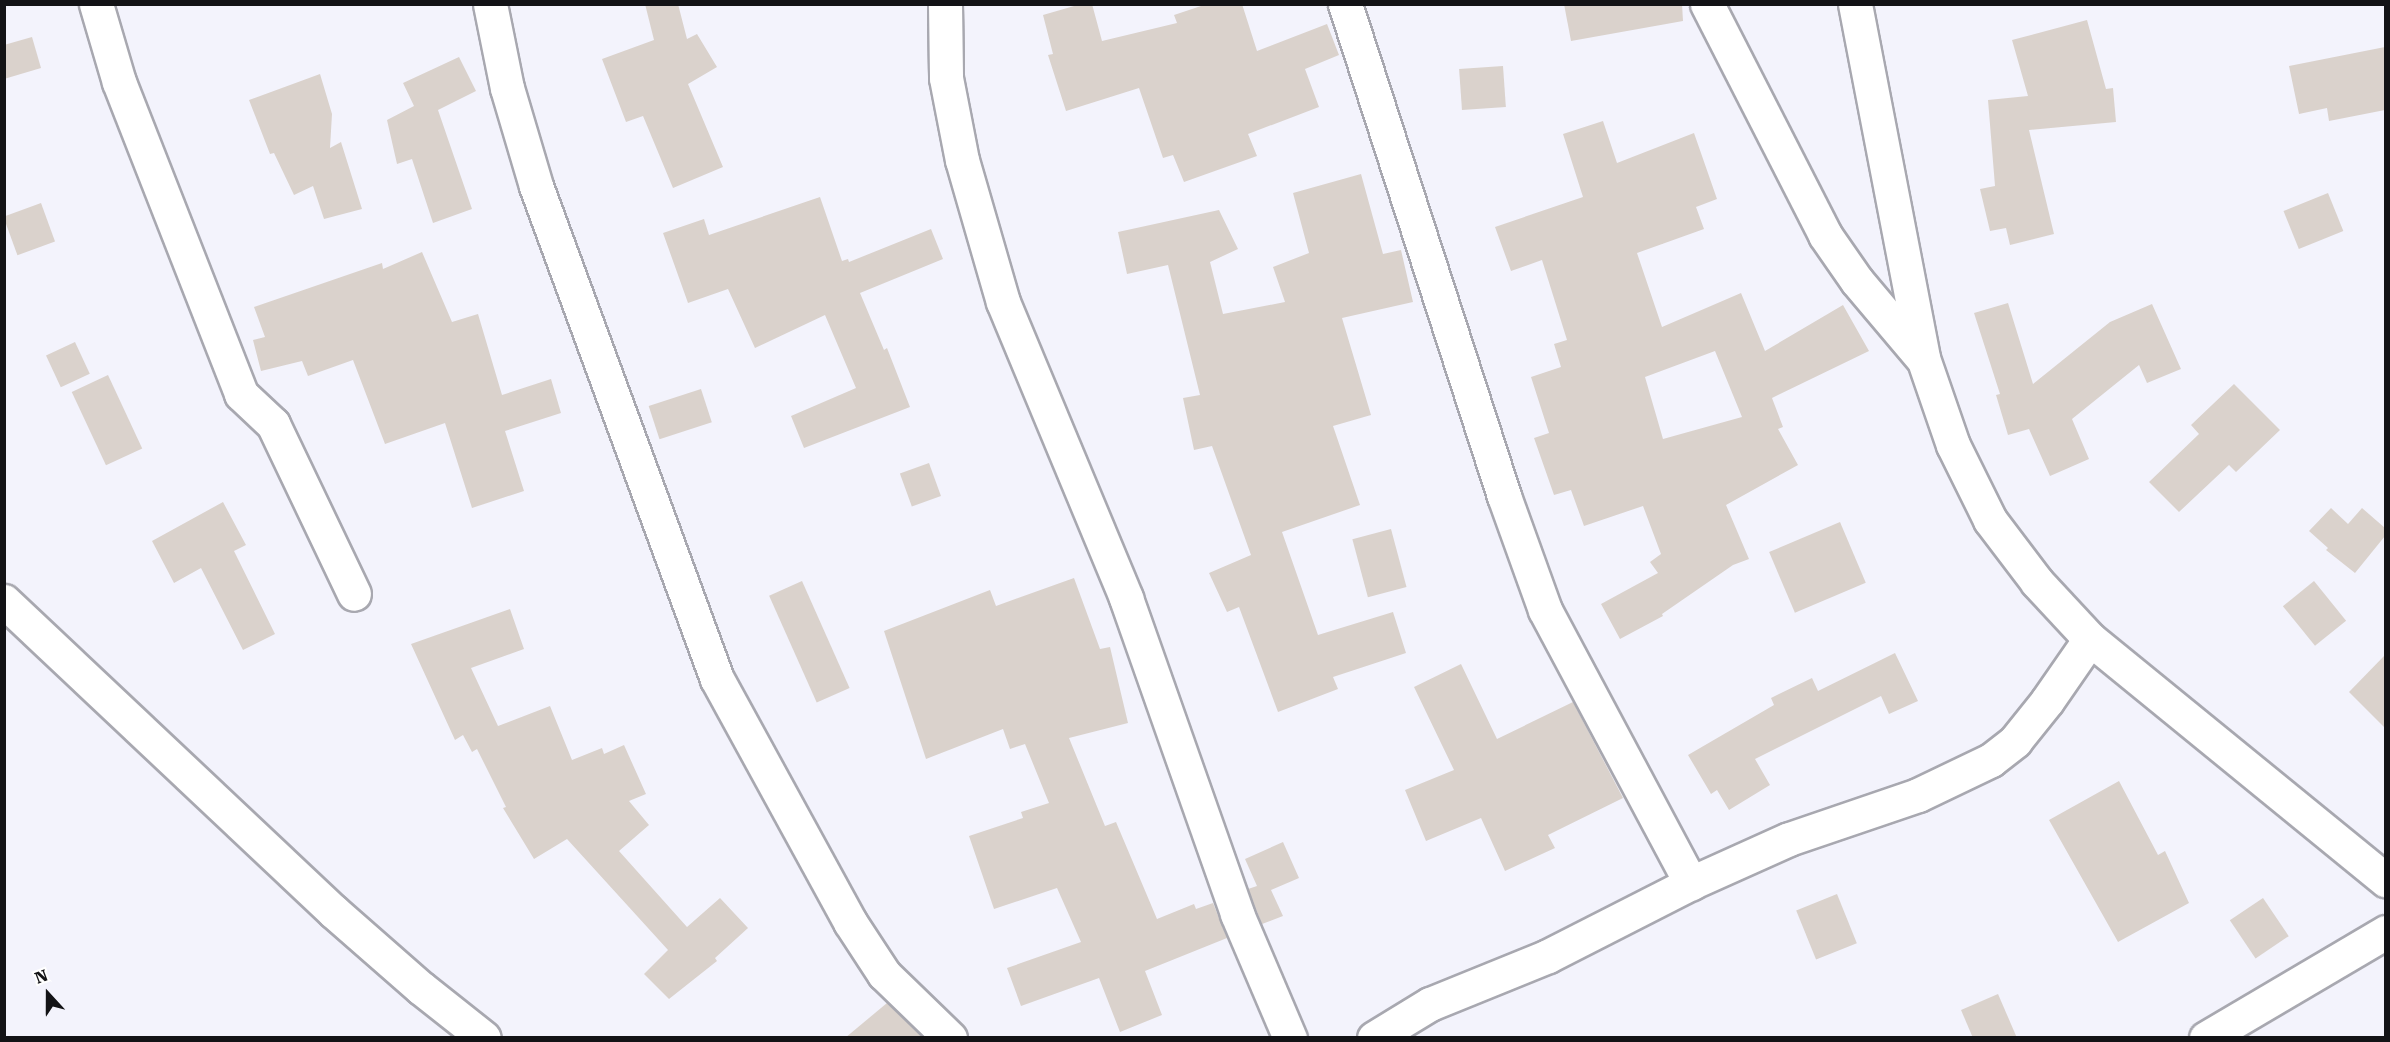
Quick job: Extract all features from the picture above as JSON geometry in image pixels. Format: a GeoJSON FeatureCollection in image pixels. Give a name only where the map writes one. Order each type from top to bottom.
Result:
{"type":"FeatureCollection","features":[{"type":"Feature","properties":{"kind":"street"},"geometry":{"type":"LineString","coordinates":[[96,4],[119,82],[241,394],[273,424],[354,594]]}},
{"type":"Feature","properties":{"kind":"street"},"geometry":{"type":"LineString","coordinates":[[490,4],[507,88],[536,186],[717,679],[861,940],[884,975],[950,1038]]}},
{"type":"Feature","properties":{"kind":"street"},"geometry":{"type":"LineString","coordinates":[[945,4],[946,78],[962,160],[1003,302],[1126,598],[1237,914],[1290,1038]]}},
{"type":"Feature","properties":{"kind":"street"},"geometry":{"type":"LineString","coordinates":[[1345,4],[1504,496],[1545,610],[1690,883]]}},
{"type":"Feature","properties":{"kind":"street"},"geometry":{"type":"LineString","coordinates":[[1707,4],[1825,235],[1857,281],[1923,358]]}},
{"type":"Feature","properties":{"kind":"street"},"geometry":{"type":"LineString","coordinates":[[1855,4],[1923,358],[1953,445],[1990,520],[2037,582],[2090,639],[2385,880]]}},
{"type":"Feature","properties":{"kind":"street"},"geometry":{"type":"LineString","coordinates":[[4,601],[333,911],[421,988],[484,1038]]}},
{"type":"Feature","properties":{"kind":"street"},"geometry":{"type":"LineString","coordinates":[[1374,1038],[1430,1004],[1603,931],[1690,883],[1789,839],[1917,795],[1990,760],[2015,741],[2048,701],[2090,639]]}},
{"type":"Feature","properties":{"kind":"street"},"geometry":{"type":"LineString","coordinates":[[2206,1038],[2385,932]]}},
{"type":"Feature","properties":{"kind":"building"},"geometry":{"type":"Polygon","coordinates":[[[645,4],[678,4],[687,39],[697,34],[717,67],[688,84],[723,167],[673,188],[643,116],[626,122],[602,59],[654,40],[645,4]]]}},
{"type":"Feature","properties":{"kind":"building"},"geometry":{"type":"Polygon","coordinates":[[[1081,4],[1092,4],[1102,41],[1177,23],[1174,15],[1207,4],[1242,4],[1257,51],[1327,24],[1339,55],[1305,69],[1319,107],[1248,134],[1257,156],[1184,182],[1173,155],[1163,158],[1139,88],[1066,111],[1048,55],[1053,54],[1043,15],[1081,4]]]}},
{"type":"Feature","properties":{"kind":"building"},"geometry":{"type":"Polygon","coordinates":[[[1564,4],[1682,4],[1683,21],[1571,41],[1564,4]]]}},
{"type":"Feature","properties":{"kind":"building"},"geometry":{"type":"Polygon","coordinates":[[[2087,20],[2106,89],[2113,88],[2116,122],[2029,130],[2054,234],[2010,245],[2006,228],[1990,231],[1980,189],[1995,186],[1988,100],[2028,96],[2012,40],[2087,20]]]}},
{"type":"Feature","properties":{"kind":"building"},"geometry":{"type":"Polygon","coordinates":[[[32,37],[41,68],[4,79],[4,45],[32,37]]]}},
{"type":"Feature","properties":{"kind":"building"},"geometry":{"type":"Polygon","coordinates":[[[2385,47],[2385,110],[2329,121],[2327,108],[2299,114],[2289,66],[2385,47]]]}},
{"type":"Feature","properties":{"kind":"building"},"geometry":{"type":"Polygon","coordinates":[[[459,57],[476,91],[438,110],[472,209],[433,223],[412,159],[397,164],[387,120],[414,106],[403,83],[459,57]]]}},
{"type":"Feature","properties":{"kind":"building"},"geometry":{"type":"Polygon","coordinates":[[[1503,66],[1506,107],[1462,110],[1459,69],[1503,66]]]}},
{"type":"Feature","properties":{"kind":"building"},"geometry":{"type":"Polygon","coordinates":[[[320,74],[332,114],[330,148],[341,142],[362,209],[324,219],[313,186],[294,195],[274,153],[270,154],[249,100],[320,74]]]}},
{"type":"Feature","properties":{"kind":"building"},"geometry":{"type":"Polygon","coordinates":[[[1603,121],[1617,163],[1694,133],[1717,199],[1696,207],[1704,229],[1637,253],[1662,327],[1741,293],[1765,351],[1843,305],[1869,351],[1772,398],[1783,427],[1778,429],[1798,465],[1726,505],[1749,559],[1733,565],[1662,614],[1663,616],[1620,639],[1601,604],[1658,573],[1650,562],[1661,554],[1643,506],[1584,526],[1571,490],[1554,495],[1534,438],[1549,433],[1531,377],[1561,367],[1554,344],[1567,340],[1542,260],[1511,271],[1495,227],[1583,197],[1563,134],[1603,121]],[[1715,351],[1645,377],[1663,439],[1742,417],[1715,351]]]}},
{"type":"Feature","properties":{"kind":"building"},"geometry":{"type":"Polygon","coordinates":[[[1361,174],[1383,254],[1401,250],[1413,302],[1342,318],[1371,415],[1333,426],[1360,505],[1282,532],[1318,635],[1393,612],[1406,653],[1333,677],[1338,689],[1278,712],[1239,607],[1227,612],[1209,573],[1251,555],[1212,446],[1194,450],[1183,398],[1200,395],[1168,265],[1127,274],[1118,232],[1219,210],[1238,249],[1210,262],[1223,314],[1285,302],[1273,267],[1309,253],[1293,193],[1361,174]]]}},
{"type":"Feature","properties":{"kind":"building"},"geometry":{"type":"Polygon","coordinates":[[[2328,193],[2343,231],[2299,249],[2283,211],[2328,193]]]}},
{"type":"Feature","properties":{"kind":"building"},"geometry":{"type":"Polygon","coordinates":[[[820,197],[842,261],[848,259],[849,262],[931,229],[943,259],[860,293],[884,350],[887,348],[910,407],[804,448],[791,416],[856,388],[825,315],[755,348],[728,289],[688,303],[663,233],[704,219],[709,235],[820,197]]]}},
{"type":"Feature","properties":{"kind":"building"},"geometry":{"type":"Polygon","coordinates":[[[41,203],[55,242],[17,255],[4,216],[41,203]]]}},
{"type":"Feature","properties":{"kind":"building"},"geometry":{"type":"Polygon","coordinates":[[[422,252],[452,322],[478,314],[502,395],[551,379],[561,413],[505,431],[524,491],[472,508],[445,423],[385,444],[353,360],[308,376],[302,361],[261,371],[253,340],[265,337],[254,307],[382,263],[383,269],[422,252]]]}},
{"type":"Feature","properties":{"kind":"building"},"geometry":{"type":"Polygon","coordinates":[[[2008,303],[2033,384],[2110,322],[2152,304],[2181,369],[2147,383],[2139,365],[2072,419],[2089,459],[2050,476],[2029,429],[2008,435],[1996,395],[2000,394],[1974,313],[2008,303]]]}},
{"type":"Feature","properties":{"kind":"building"},"geometry":{"type":"Polygon","coordinates":[[[75,342],[90,374],[61,387],[46,356],[75,342]]]}},
{"type":"Feature","properties":{"kind":"building"},"geometry":{"type":"Polygon","coordinates":[[[108,375],[142,448],[106,465],[72,392],[108,375]]]}},
{"type":"Feature","properties":{"kind":"building"},"geometry":{"type":"Polygon","coordinates":[[[2234,384],[2280,430],[2236,472],[2229,465],[2179,512],[2149,482],[2199,434],[2191,425],[2234,384]]]}},
{"type":"Feature","properties":{"kind":"building"},"geometry":{"type":"Polygon","coordinates":[[[701,389],[712,422],[660,439],[649,406],[701,389]]]}},
{"type":"Feature","properties":{"kind":"building"},"geometry":{"type":"Polygon","coordinates":[[[929,463],[941,496],[912,506],[900,474],[929,463]]]}},
{"type":"Feature","properties":{"kind":"building"},"geometry":{"type":"Polygon","coordinates":[[[223,502],[246,545],[234,551],[275,634],[243,650],[201,568],[174,583],[152,541],[223,502]]]}},
{"type":"Feature","properties":{"kind":"building"},"geometry":{"type":"Polygon","coordinates":[[[2331,508],[2348,524],[2362,508],[2385,528],[2385,536],[2355,573],[2326,550],[2328,548],[2309,531],[2331,508]]]}},
{"type":"Feature","properties":{"kind":"building"},"geometry":{"type":"Polygon","coordinates":[[[1840,522],[1866,583],[1795,613],[1769,552],[1840,522]]]}},
{"type":"Feature","properties":{"kind":"building"},"geometry":{"type":"Polygon","coordinates":[[[1391,529],[1407,587],[1368,597],[1352,539],[1391,529]]]}},
{"type":"Feature","properties":{"kind":"building"},"geometry":{"type":"Polygon","coordinates":[[[1074,578],[1100,649],[1110,647],[1128,723],[1069,738],[1105,826],[1116,822],[1157,919],[1194,904],[1196,909],[1213,903],[1227,938],[1145,971],[1162,1015],[1120,1032],[1099,978],[1021,1006],[1007,968],[1081,942],[1057,888],[994,909],[969,836],[1023,818],[1021,812],[1049,803],[1025,744],[1010,749],[1003,729],[926,759],[884,631],[990,590],[996,606],[1074,578]]]}},
{"type":"Feature","properties":{"kind":"building"},"geometry":{"type":"Polygon","coordinates":[[[802,581],[850,688],[817,703],[769,596],[802,581]]]}},
{"type":"Feature","properties":{"kind":"building"},"geometry":{"type":"Polygon","coordinates":[[[2314,581],[2346,621],[2315,646],[2283,606],[2314,581]]]}},
{"type":"Feature","properties":{"kind":"building"},"geometry":{"type":"Polygon","coordinates":[[[510,609],[524,649],[471,668],[498,726],[550,706],[572,760],[602,748],[604,754],[624,745],[646,794],[629,801],[649,825],[619,851],[687,927],[720,898],[748,928],[715,958],[717,961],[669,999],[644,974],[668,950],[567,839],[534,859],[503,808],[506,807],[477,749],[472,752],[463,735],[455,740],[411,644],[510,609]]]}},
{"type":"Feature","properties":{"kind":"building"},"geometry":{"type":"Polygon","coordinates":[[[1895,653],[1918,701],[1889,714],[1881,696],[1755,759],[1770,785],[1729,810],[1717,790],[1711,794],[1688,755],[1774,705],[1771,698],[1812,678],[1818,691],[1895,653]]]}},
{"type":"Feature","properties":{"kind":"building"},"geometry":{"type":"Polygon","coordinates":[[[2385,655],[2385,728],[2349,692],[2385,655]]]}},
{"type":"Feature","properties":{"kind":"building"},"geometry":{"type":"Polygon","coordinates":[[[1461,664],[1497,739],[1573,702],[1623,798],[1548,835],[1555,848],[1505,871],[1481,818],[1426,841],[1405,790],[1454,770],[1414,687],[1461,664]]]}},
{"type":"Feature","properties":{"kind":"building"},"geometry":{"type":"Polygon","coordinates":[[[2119,781],[2158,855],[2165,851],[2189,903],[2118,942],[2049,820],[2119,781]]]}},
{"type":"Feature","properties":{"kind":"building"},"geometry":{"type":"Polygon","coordinates":[[[1283,842],[1299,878],[1271,890],[1283,916],[1262,924],[1248,889],[1257,886],[1245,859],[1283,842]]]}},
{"type":"Feature","properties":{"kind":"building"},"geometry":{"type":"Polygon","coordinates":[[[1837,894],[1857,943],[1816,960],[1796,910],[1837,894]]]}},
{"type":"Feature","properties":{"kind":"building"},"geometry":{"type":"Polygon","coordinates":[[[2263,898],[2289,936],[2256,959],[2230,920],[2263,898]]]}},
{"type":"Feature","properties":{"kind":"building"},"geometry":{"type":"Polygon","coordinates":[[[1998,994],[2017,1038],[1973,1038],[1961,1010],[1998,994]]]}},
{"type":"Feature","properties":{"kind":"building"},"geometry":{"type":"Polygon","coordinates":[[[887,1003],[923,1038],[845,1038],[887,1003]]]}}]}
